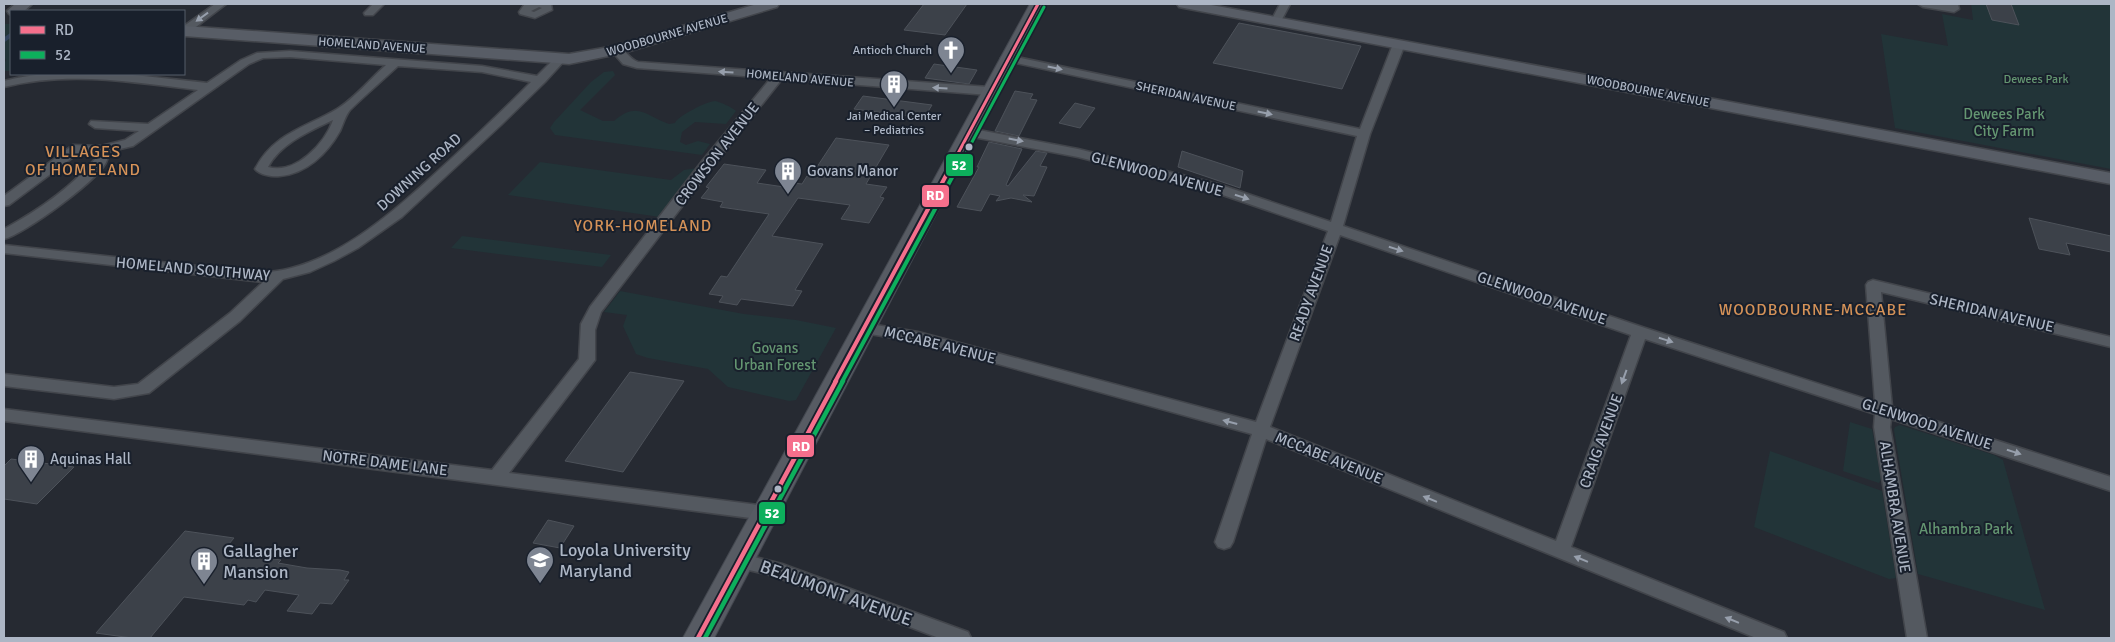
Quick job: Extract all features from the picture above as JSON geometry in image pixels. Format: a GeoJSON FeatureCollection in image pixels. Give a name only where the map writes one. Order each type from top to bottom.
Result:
{"type":"FeatureCollection","features":[{"type":"Feature","properties":{"kind":"main road"},"geometry":{"type":"LineString","coordinates":[[698,638],[989,91],[1038,4]]}},
{"type":"Feature","properties":{"kind":"street"},"geometry":{"type":"LineString","coordinates":[[185,30],[220,4]]}},
{"type":"Feature","properties":{"kind":"street"},"geometry":{"type":"LineString","coordinates":[[369,13],[379,4]]}},
{"type":"Feature","properties":{"kind":"street","name":"WOODBOURNE AVENUE"},"geometry":{"type":"LineString","coordinates":[[560,59],[580,58],[617,50],[772,4]]}},
{"type":"Feature","properties":{"kind":"street","name":"WOODBOURNE AVENUE"},"geometry":{"type":"LineString","coordinates":[[1184,4],[2111,179]]}},
{"type":"Feature","properties":{"kind":"street"},"geometry":{"type":"LineString","coordinates":[[1276,21],[1285,4]]}},
{"type":"Feature","properties":{"kind":"street"},"geometry":{"type":"LineString","coordinates":[[1923,4],[1953,6]]}},
{"type":"Feature","properties":{"kind":"street","name":"HOMELAND AVENUE"},"geometry":{"type":"LineString","coordinates":[[185,31],[560,59]]}},
{"type":"Feature","properties":{"kind":"street","name":"READY AVENUE"},"geometry":{"type":"LineString","coordinates":[[1224,542],[1261,430],[1335,230],[1364,134],[1399,44]]}},
{"type":"Feature","properties":{"kind":"street","name":"HOMELAND AVENUE"},"geometry":{"type":"LineString","coordinates":[[617,50],[627,62],[637,65],[989,91]]}},
{"type":"Feature","properties":{"kind":"street"},"geometry":{"type":"LineString","coordinates":[[4,202],[77,148],[101,150],[129,143],[245,62],[266,54],[290,54],[498,71],[517,77],[540,80]]}},
{"type":"Feature","properties":{"kind":"street","name":"SHERIDAN AVENUE"},"geometry":{"type":"LineString","coordinates":[[1007,58],[1364,134]]}},
{"type":"Feature","properties":{"kind":"street","name":"DOWNING ROAD"},"geometry":{"type":"LineString","coordinates":[[278,276],[335,254],[375,232],[424,191],[560,59]]}},
{"type":"Feature","properties":{"kind":"street"},"geometry":{"type":"LineString","coordinates":[[342,111],[340,119],[325,142],[304,164],[284,172],[269,173],[261,169],[266,158],[291,137],[342,111],[395,63]]}},
{"type":"Feature","properties":{"kind":"street"},"geometry":{"type":"LineString","coordinates":[[4,84],[17,80],[52,75],[92,75],[207,87]]}},
{"type":"Feature","properties":{"kind":"street","name":"CROWSON AVENUE"},"geometry":{"type":"LineString","coordinates":[[496,478],[587,360],[589,350],[588,324],[595,310],[708,163],[779,76]]}},
{"type":"Feature","properties":{"kind":"street"},"geometry":{"type":"LineString","coordinates":[[95,124],[153,128]]}},
{"type":"Feature","properties":{"kind":"street","name":"GLENWOOD AVENUE"},"geometry":{"type":"LineString","coordinates":[[968,132],[1039,145],[1180,178],[1281,209],[1335,230],[1434,261],[1640,332],[2111,484]]}},
{"type":"Feature","properties":{"kind":"street"},"geometry":{"type":"LineString","coordinates":[[4,235],[34,217],[86,178],[101,160],[101,150]]}},
{"type":"Feature","properties":{"kind":"street","name":"HOMELAND SOUTHWAY"},"geometry":{"type":"LineString","coordinates":[[4,250],[244,276],[278,276]]}},
{"type":"Feature","properties":{"kind":"street","name":"HOMELAND SOUTHWAY"},"geometry":{"type":"LineString","coordinates":[[4,380],[123,394],[143,389],[235,317],[278,276]]}},
{"type":"Feature","properties":{"kind":"street","name":"SHERIDAN AVENUE"},"geometry":{"type":"LineString","coordinates":[[1873,285],[2111,342]]}},
{"type":"Feature","properties":{"kind":"street","name":"ALHAMBRA AVENUE"},"geometry":{"type":"LineString","coordinates":[[1873,285],[1884,410],[1882,427],[1917,638]]}},
{"type":"Feature","properties":{"kind":"street","name":"MCCABE AVENUE"},"geometry":{"type":"LineString","coordinates":[[864,328],[918,337],[1261,430],[1777,638]]}},
{"type":"Feature","properties":{"kind":"street","name":"CRAIG AVENUE"},"geometry":{"type":"LineString","coordinates":[[1561,551],[1640,332]]}},
{"type":"Feature","properties":{"kind":"street"},"geometry":{"type":"LineString","coordinates":[[4,428],[10,416]]}},
{"type":"Feature","properties":{"kind":"street","name":"NOTRE DAME LANE"},"geometry":{"type":"LineString","coordinates":[[10,416],[765,513]]}},
{"type":"Feature","properties":{"kind":"street","name":"BEAUMONT AVENUE"},"geometry":{"type":"LineString","coordinates":[[740,561],[775,569],[961,638]]}},
{"type":"Feature","properties":{"kind":"green space","name":"Dewees Park"},"geometry":{"type":"Polygon","coordinates":[[[1971,4],[2111,4],[2111,169],[1895,128],[1881,34],[1948,46],[1942,14],[1973,20],[1971,4]]]}},
{"type":"Feature","properties":{"kind":"green space"},"geometry":{"type":"Polygon","coordinates":[[[4,24],[10,24],[10,71],[4,71],[6,60],[4,57],[4,24]]]}},
{"type":"Feature","properties":{"kind":"green space"},"geometry":{"type":"Polygon","coordinates":[[[613,71],[615,75],[580,110],[603,121],[614,121],[622,115],[636,111],[669,124],[675,123],[687,113],[700,106],[715,101],[729,106],[736,111],[726,124],[695,122],[682,132],[680,142],[686,145],[698,141],[710,144],[702,155],[555,135],[550,128],[554,122],[591,82],[604,72],[613,71]]]}},
{"type":"Feature","properties":{"kind":"green space"},"geometry":{"type":"Polygon","coordinates":[[[540,162],[671,180],[684,170],[698,168],[660,217],[508,195],[540,162]]]}},
{"type":"Feature","properties":{"kind":"green space"},"geometry":{"type":"Polygon","coordinates":[[[462,236],[611,255],[602,267],[451,248],[462,236]]]}},
{"type":"Feature","properties":{"kind":"green space","name":"Govans Urban Forest"},"geometry":{"type":"Polygon","coordinates":[[[620,291],[744,314],[796,320],[836,328],[796,400],[789,401],[728,387],[708,369],[636,354],[623,326],[627,315],[604,312],[620,291]]]}},
{"type":"Feature","properties":{"kind":"green space"},"geometry":{"type":"Polygon","coordinates":[[[1850,422],[1872,429],[1881,479],[1879,483],[1843,471],[1850,422]]]}},
{"type":"Feature","properties":{"kind":"green space","name":"Alhambra Park"},"geometry":{"type":"Polygon","coordinates":[[[1900,425],[1994,455],[2003,460],[2045,610],[1918,574],[1894,430],[1895,427],[1900,425]]]}},
{"type":"Feature","properties":{"kind":"green space","name":"Alhambra Park"},"geometry":{"type":"Polygon","coordinates":[[[1770,451],[1882,491],[1896,578],[1889,579],[1754,527],[1770,451]]]}},
{"type":"Feature","properties":{"kind":"building"},"geometry":{"type":"Polygon","coordinates":[[[924,4],[967,4],[945,35],[904,30],[924,4]]]}},
{"type":"Feature","properties":{"kind":"building"},"geometry":{"type":"Polygon","coordinates":[[[1986,4],[2011,4],[2019,25],[1992,20],[1986,4]]]}},
{"type":"Feature","properties":{"kind":"building"},"geometry":{"type":"Polygon","coordinates":[[[1239,23],[1361,46],[1342,89],[1213,63],[1239,23]]]}},
{"type":"Feature","properties":{"kind":"building","name":"Antioch Church"},"geometry":{"type":"Polygon","coordinates":[[[934,64],[977,70],[969,84],[925,78],[934,64]]]}},
{"type":"Feature","properties":{"kind":"building"},"geometry":{"type":"Polygon","coordinates":[[[1015,91],[1033,94],[1030,99],[1037,100],[1019,136],[995,131],[1015,91]]]}},
{"type":"Feature","properties":{"kind":"building","name":"Jai Medical Center – Pediatrics"},"geometry":{"type":"Polygon","coordinates":[[[863,96],[932,105],[924,118],[854,109],[863,96]]]}},
{"type":"Feature","properties":{"kind":"building"},"geometry":{"type":"Polygon","coordinates":[[[1075,103],[1095,108],[1080,128],[1059,123],[1075,103]]]}},
{"type":"Feature","properties":{"kind":"building"},"geometry":{"type":"Polygon","coordinates":[[[836,138],[889,145],[866,184],[887,187],[880,197],[884,198],[869,223],[841,219],[850,205],[798,198],[772,236],[823,244],[795,290],[802,291],[793,306],[741,299],[737,305],[719,302],[723,296],[709,294],[721,276],[727,277],[769,214],[720,207],[723,202],[701,198],[709,188],[706,187],[724,164],[766,170],[757,183],[791,188],[794,183],[802,184],[807,176],[811,176],[836,138]]]}},
{"type":"Feature","properties":{"kind":"building"},"geometry":{"type":"Polygon","coordinates":[[[989,142],[1022,149],[1006,185],[1008,186],[1036,151],[1047,153],[1040,166],[1047,167],[1034,196],[1023,195],[1032,202],[1011,198],[996,201],[1000,196],[990,194],[981,211],[957,207],[979,167],[977,167],[989,142]]]}},
{"type":"Feature","properties":{"kind":"building"},"geometry":{"type":"Polygon","coordinates":[[[1182,151],[1243,171],[1240,188],[1178,167],[1182,151]]]}},
{"type":"Feature","properties":{"kind":"building"},"geometry":{"type":"Polygon","coordinates":[[[2029,218],[2111,236],[2111,252],[2066,243],[2070,255],[2039,249],[2029,218]]]}},
{"type":"Feature","properties":{"kind":"building"},"geometry":{"type":"Polygon","coordinates":[[[630,372],[684,381],[623,472],[565,461],[630,372]]]}},
{"type":"Feature","properties":{"kind":"building","name":"Aquinas Hall"},"geometry":{"type":"Polygon","coordinates":[[[11,459],[74,467],[37,504],[4,499],[4,466],[11,459]]]}},
{"type":"Feature","properties":{"kind":"building"},"geometry":{"type":"Polygon","coordinates":[[[548,520],[574,526],[560,548],[533,543],[548,520]]]}},
{"type":"Feature","properties":{"kind":"building","name":"Gallagher Mansion"},"geometry":{"type":"Polygon","coordinates":[[[185,531],[234,538],[222,552],[281,560],[278,563],[307,568],[340,570],[349,572],[344,580],[349,580],[332,604],[320,603],[312,614],[287,611],[299,595],[265,590],[256,602],[248,600],[244,605],[184,597],[150,638],[132,638],[96,633],[185,531]]]}},
{"type":"Feature","properties":{"kind":"waterway"},"geometry":{"type":"LineString","coordinates":[[4,40],[10,36]]}},
{"type":"Feature","properties":{"kind":"transit line","name":"RD"},"geometry":{"type":"LineString","coordinates":[[698,638],[1038,4]]}},
{"type":"Feature","properties":{"kind":"transit line","name":"52"},"geometry":{"type":"LineString","coordinates":[[705,638],[1044,7]]}},
{"type":"Feature","properties":{"kind":"place","name":"Antioch Church"},"geometry":{"type":"Point","coordinates":[951,74]}},
{"type":"Feature","properties":{"kind":"place","name":"Jai Medical Center – Pediatrics"},"geometry":{"type":"Point","coordinates":[894,108]}},
{"type":"Feature","properties":{"kind":"place","name":"Govans Manor"},"geometry":{"type":"Point","coordinates":[788,195]}},
{"type":"Feature","properties":{"kind":"place","name":"Aquinas Hall"},"geometry":{"type":"Point","coordinates":[31,483]}},
{"type":"Feature","properties":{"kind":"place","name":"Loyola University Maryland"},"geometry":{"type":"Point","coordinates":[540,584]}},
{"type":"Feature","properties":{"kind":"place","name":"Gallagher Mansion"},"geometry":{"type":"Point","coordinates":[204,585]}},
{"type":"Feature","properties":{"kind":"district","name":"VILLAGES OF HOMELAND"},"geometry":{"type":"Point","coordinates":[83,160]}},
{"type":"Feature","properties":{"kind":"district","name":"YORK-HOMELAND"},"geometry":{"type":"Point","coordinates":[643,225]}},
{"type":"Feature","properties":{"kind":"district","name":"WOODBOURNE-MCCABE"},"geometry":{"type":"Point","coordinates":[1813,309]}},
{"type":"Feature","properties":{"kind":"park label","name":"Dewees Park City Farm"},"geometry":{"type":"Point","coordinates":[2004,122]}}]}
